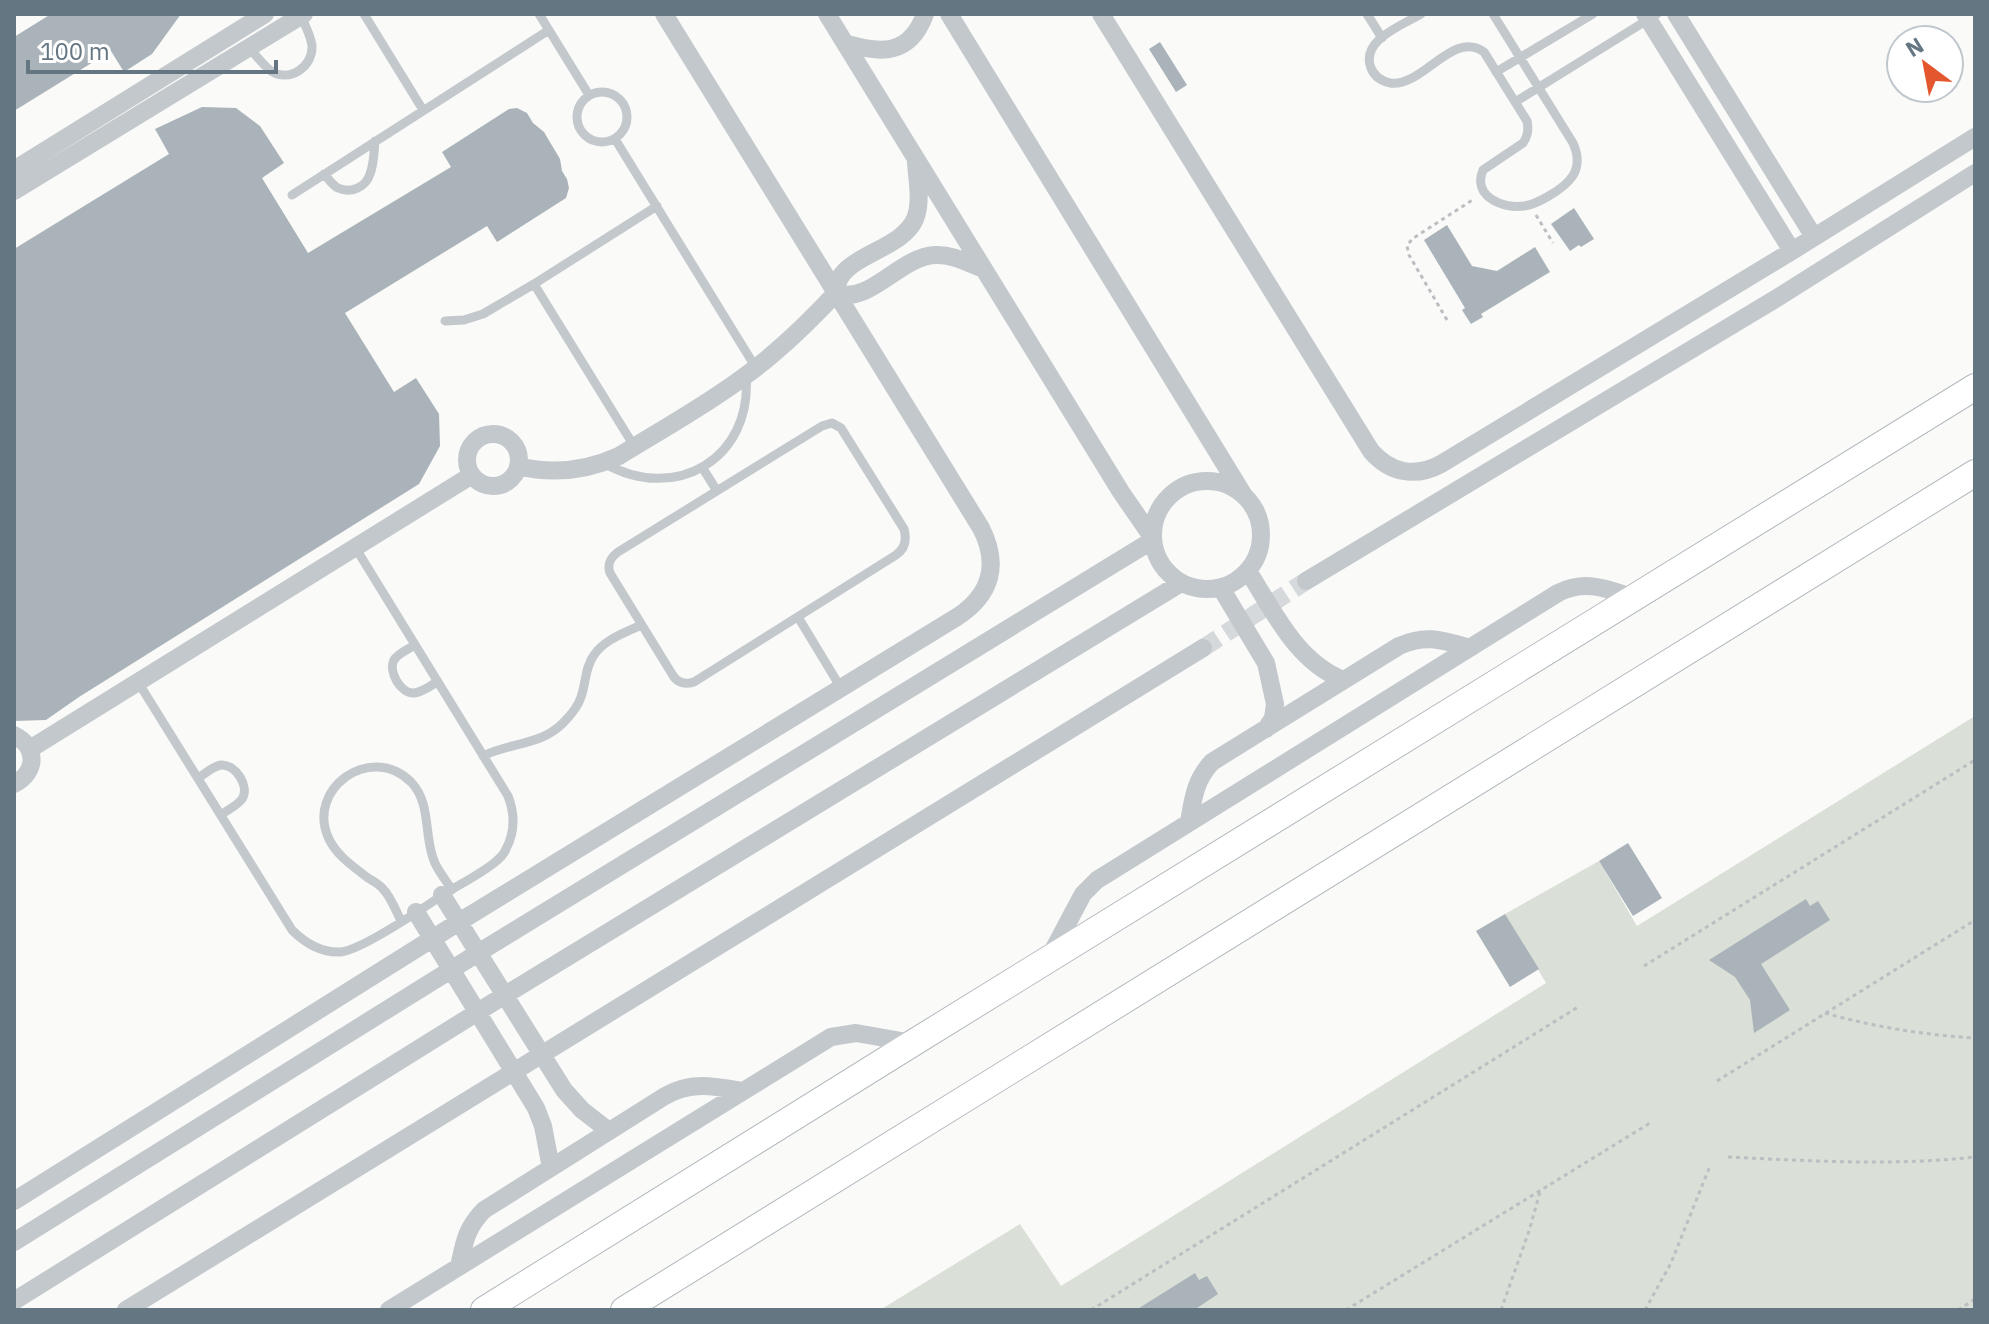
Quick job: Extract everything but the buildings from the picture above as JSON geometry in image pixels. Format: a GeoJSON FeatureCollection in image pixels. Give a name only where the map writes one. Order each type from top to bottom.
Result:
{"type":"FeatureCollection","features":[{"type":"Feature","properties":{"kind":"main road"},"geometry":{"type":"LineString","coordinates":[[484,1310],[1975,387]]}},
{"type":"Feature","properties":{"kind":"main road"},"geometry":{"type":"LineString","coordinates":[[624,1310],[1975,473]]}},
{"type":"Feature","properties":{"kind":"street"},"geometry":{"type":"LineString","coordinates":[[14,170],[265,14]]}},
{"type":"Feature","properties":{"kind":"street"},"geometry":{"type":"LineString","coordinates":[[14,1201],[459,922],[970,609],[980,598],[991,571],[988,542],[981,528],[664,14]]}},
{"type":"Feature","properties":{"kind":"street"},"geometry":{"type":"LineString","coordinates":[[827,14],[1152,538]]}},
{"type":"Feature","properties":{"kind":"street"},"geometry":{"type":"LineString","coordinates":[[845,43],[866,50],[891,49],[911,37],[925,14]]}},
{"type":"Feature","properties":{"kind":"street"},"geometry":{"type":"LineString","coordinates":[[949,14],[1259,517],[1261,545],[1256,559],[1248,571],[1231,584],[1207,590],[1194,588],[1170,576],[1161,566],[1152,538],[1154,521],[1171,495],[1199,481],[1215,481],[1243,494]]}},
{"type":"Feature","properties":{"kind":"street"},"geometry":{"type":"LineString","coordinates":[[1101,14],[1371,451],[1385,465],[1413,473],[1432,469],[1975,137]]}},
{"type":"Feature","properties":{"kind":"street"},"geometry":{"type":"LineString","coordinates":[[1676,14],[1814,237]]}},
{"type":"Feature","properties":{"kind":"street"},"geometry":{"type":"LineString","coordinates":[[14,191],[303,15]]}},
{"type":"Feature","properties":{"kind":"street"},"geometry":{"type":"LineString","coordinates":[[1650,16],[1792,251]]}},
{"type":"Feature","properties":{"kind":"street"},"geometry":{"type":"LineString","coordinates":[[1686,79],[1708,66]]}},
{"type":"Feature","properties":{"kind":"street"},"geometry":{"type":"LineString","coordinates":[[518,466],[561,472],[604,463],[751,372],[798,332],[836,293],[837,282],[846,268],[904,234],[915,219],[919,202],[916,159]]}},
{"type":"Feature","properties":{"kind":"street"},"geometry":{"type":"LineString","coordinates":[[1306,581],[1777,298],[1975,173]]}},
{"type":"Feature","properties":{"kind":"street"},"geometry":{"type":"LineString","coordinates":[[887,245],[888,257],[901,268]]}},
{"type":"Feature","properties":{"kind":"street"},"geometry":{"type":"LineString","coordinates":[[836,293],[844,296],[859,294],[917,259],[936,255],[955,258],[984,269]]}},
{"type":"Feature","properties":{"kind":"street"},"geometry":{"type":"LineString","coordinates":[[492,434],[508,438],[514,444],[519,458],[511,479],[498,485],[483,484],[472,475],[468,452],[477,439],[492,434]]}},
{"type":"Feature","properties":{"kind":"street"},"geometry":{"type":"LineString","coordinates":[[30,749],[472,475]]}},
{"type":"Feature","properties":{"kind":"street"},"geometry":{"type":"LineString","coordinates":[[14,1242],[1152,538]]}},
{"type":"Feature","properties":{"kind":"street"},"geometry":{"type":"LineString","coordinates":[[1248,571],[1298,649],[1330,674],[1343,680]]}},
{"type":"Feature","properties":{"kind":"street"},"geometry":{"type":"LineString","coordinates":[[14,1301],[505,995],[1181,583]]}},
{"type":"Feature","properties":{"kind":"street"},"geometry":{"type":"LineString","coordinates":[[1048,960],[1078,902],[1089,886],[1105,874],[1470,648],[1570,588],[1595,586],[1635,598]]}},
{"type":"Feature","properties":{"kind":"street"},"geometry":{"type":"LineString","coordinates":[[1221,588],[1267,668],[1275,704],[1273,718],[1266,729]]}},
{"type":"Feature","properties":{"kind":"street"},"geometry":{"type":"LineString","coordinates":[[1189,822],[1195,788],[1212,762],[1343,680],[1412,640],[1426,638],[1470,648]]}},
{"type":"Feature","properties":{"kind":"street"},"geometry":{"type":"LineString","coordinates":[[126,1310],[1203,648]]}},
{"type":"Feature","properties":{"kind":"street"},"geometry":{"type":"LineString","coordinates":[[1267,668],[1298,649]]}},
{"type":"Feature","properties":{"kind":"street"},"geometry":{"type":"LineString","coordinates":[[14,735],[30,749],[32,763],[20,781],[14,784]]}},
{"type":"Feature","properties":{"kind":"street"},"geometry":{"type":"LineString","coordinates":[[447,892],[459,922],[541,1054],[557,1110],[551,1168]]}},
{"type":"Feature","properties":{"kind":"street"},"geometry":{"type":"LineString","coordinates":[[408,916],[432,939],[536,1108],[557,1110],[609,1131]]}},
{"type":"Feature","properties":{"kind":"street"},"geometry":{"type":"LineString","coordinates":[[389,1310],[824,1040],[838,1034],[856,1033],[913,1043]]}},
{"type":"Feature","properties":{"kind":"street"},"geometry":{"type":"LineString","coordinates":[[459,1267],[466,1237],[476,1218],[492,1204],[665,1096],[687,1086],[708,1085],[742,1091]]}},
{"type":"Feature","properties":{"kind":"lane"},"geometry":{"type":"LineString","coordinates":[[364,14],[423,110]]}},
{"type":"Feature","properties":{"kind":"lane"},"geometry":{"type":"LineString","coordinates":[[539,14],[589,95]]}},
{"type":"Feature","properties":{"kind":"lane"},"geometry":{"type":"LineString","coordinates":[[1367,14],[1382,38]]}},
{"type":"Feature","properties":{"kind":"lane"},"geometry":{"type":"LineString","coordinates":[[1421,14],[1382,38],[1372,48],[1369,62],[1375,74],[1386,82],[1400,83],[1466,46],[1484,52],[1529,127],[1526,139],[1518,147],[1483,170],[1480,179],[1482,189],[1502,204],[1516,207],[1530,205],[1564,187],[1573,176],[1577,163],[1573,143],[1493,14]]}},
{"type":"Feature","properties":{"kind":"lane"},"geometry":{"type":"LineString","coordinates":[[1496,72],[1593,14]]}},
{"type":"Feature","properties":{"kind":"lane"},"geometry":{"type":"LineString","coordinates":[[249,48],[277,74],[299,71],[309,61],[312,47],[303,15]]}},
{"type":"Feature","properties":{"kind":"lane"},"geometry":{"type":"LineString","coordinates":[[1515,102],[1650,16]]}},
{"type":"Feature","properties":{"kind":"lane"},"geometry":{"type":"LineString","coordinates":[[292,195],[549,30]]}},
{"type":"Feature","properties":{"kind":"lane"},"geometry":{"type":"LineString","coordinates":[[610,93],[622,101],[628,121],[615,139],[595,141],[579,127],[579,106],[589,95],[610,93]]}},
{"type":"Feature","properties":{"kind":"lane"},"geometry":{"type":"LineString","coordinates":[[604,463],[630,476],[659,479],[702,467],[723,450],[738,428],[751,372],[657,206],[615,139]]}},
{"type":"Feature","properties":{"kind":"lane"},"geometry":{"type":"LineString","coordinates":[[324,174],[338,188],[350,190],[362,186],[370,177],[375,141]]}},
{"type":"Feature","properties":{"kind":"lane"},"geometry":{"type":"LineString","coordinates":[[445,321],[474,318],[657,206]]}},
{"type":"Feature","properties":{"kind":"lane"},"geometry":{"type":"LineString","coordinates":[[534,284],[634,446]]}},
{"type":"Feature","properties":{"kind":"lane"},"geometry":{"type":"LineString","coordinates":[[832,423],[841,428],[904,529],[905,544],[896,555],[798,617],[694,682],[679,682],[641,625],[609,568],[611,558],[618,552],[822,426],[832,423]]}},
{"type":"Feature","properties":{"kind":"lane"},"geometry":{"type":"LineString","coordinates":[[702,467],[717,491]]}},
{"type":"Feature","properties":{"kind":"lane"},"geometry":{"type":"LineString","coordinates":[[138,682],[292,930],[309,944],[329,951],[350,950],[447,892],[501,858],[514,826],[511,806],[508,796],[355,547]]}},
{"type":"Feature","properties":{"kind":"lane"},"geometry":{"type":"LineString","coordinates":[[798,617],[841,688]]}},
{"type":"Feature","properties":{"kind":"lane"},"geometry":{"type":"LineString","coordinates":[[483,756],[498,748],[541,739],[562,725],[582,696],[588,665],[597,651],[605,643],[641,625]]}},
{"type":"Feature","properties":{"kind":"lane"},"geometry":{"type":"LineString","coordinates":[[415,645],[393,661],[392,669],[401,687],[413,693],[437,682]]}},
{"type":"Feature","properties":{"kind":"lane"},"geometry":{"type":"LineString","coordinates":[[198,778],[223,765],[231,767],[243,783],[244,797],[221,815]]}},
{"type":"Feature","properties":{"kind":"lane"},"geometry":{"type":"LineString","coordinates":[[408,916],[383,889],[351,865],[329,839],[325,828],[327,804],[338,782],[347,776],[369,767],[389,768],[415,787],[423,804],[433,859],[447,892]]}},
{"type":"Feature","properties":{"kind":"path"},"geometry":{"type":"LineString","coordinates":[[1447,320],[1409,255],[1407,246],[1412,239],[1484,193]]}},
{"type":"Feature","properties":{"kind":"path"},"geometry":{"type":"LineString","coordinates":[[1530,205],[1553,243]]}},
{"type":"Feature","properties":{"kind":"path"},"geometry":{"type":"LineString","coordinates":[[1644,966],[1975,760]]}},
{"type":"Feature","properties":{"kind":"path"},"geometry":{"type":"LineString","coordinates":[[1717,1081],[1975,920]]}},
{"type":"Feature","properties":{"kind":"path"},"geometry":{"type":"LineString","coordinates":[[1091,1310],[1578,1007]]}},
{"type":"Feature","properties":{"kind":"path"},"geometry":{"type":"LineString","coordinates":[[1825,1013],[1862,1023],[1975,1038]]}},
{"type":"Feature","properties":{"kind":"path"},"geometry":{"type":"LineString","coordinates":[[1346,1310],[1650,1123]]}},
{"type":"Feature","properties":{"kind":"path"},"geometry":{"type":"LineString","coordinates":[[1728,1157],[1849,1162],[1938,1161],[1975,1157]]}},
{"type":"Feature","properties":{"kind":"path"},"geometry":{"type":"LineString","coordinates":[[1645,1310],[1671,1263],[1710,1166]]}},
{"type":"Feature","properties":{"kind":"path"},"geometry":{"type":"LineString","coordinates":[[1501,1310],[1541,1190]]}},
{"type":"Feature","properties":{"kind":"path"},"geometry":{"type":"LineString","coordinates":[[1958,1310],[1975,1299]]}},
{"type":"Feature","properties":{"kind":"shaded area"},"geometry":{"type":"Polygon","coordinates":[[[1975,716],[1975,1310],[880,1310],[1020,1224],[1061,1286],[1546,983],[1505,914],[1599,861],[1637,926],[1975,716]]]}},
{"type":"Feature","properties":{"kind":"tunnel"},"geometry":{"type":"LineString","coordinates":[[1203,648],[1306,581]]}}]}
